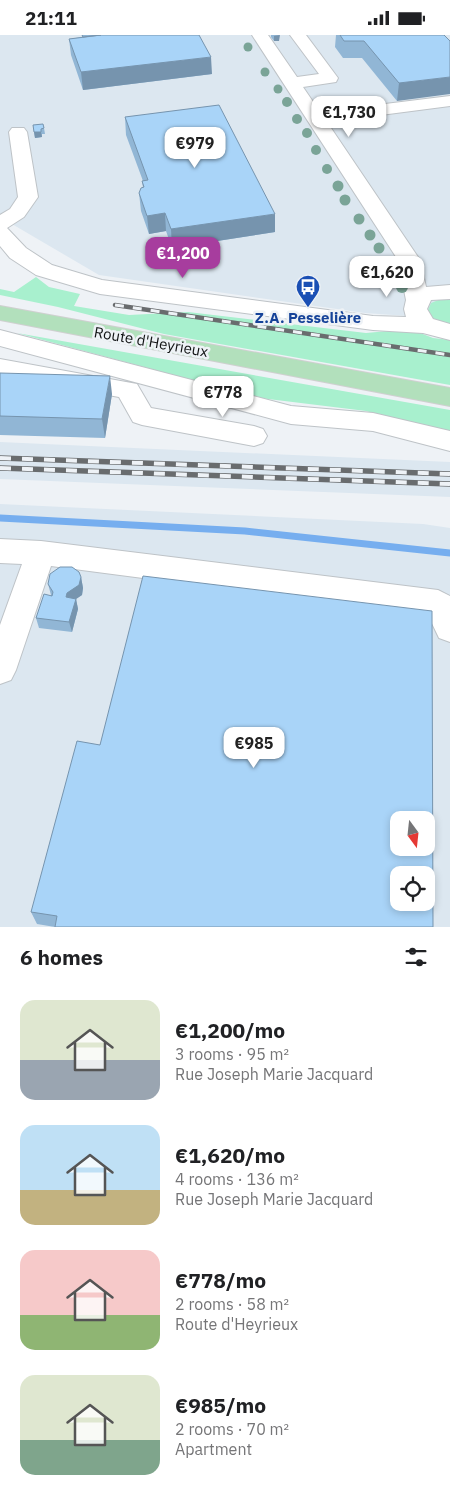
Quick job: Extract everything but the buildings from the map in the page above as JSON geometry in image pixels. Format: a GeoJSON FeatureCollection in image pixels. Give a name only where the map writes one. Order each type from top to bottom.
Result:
{"type":"FeatureCollection","features":[{"type":"Feature","properties":{"kind":"main road","name":"Route d'Heyrieux"},"geometry":{"type":"LineString","coordinates":[[0,313],[450,397]]}},
{"type":"Feature","properties":{"kind":"street"},"geometry":{"type":"LineString","coordinates":[[260,35],[409,260],[450,290]]}},
{"type":"Feature","properties":{"kind":"street"},"geometry":{"type":"LineString","coordinates":[[293,83],[330,78],[298,35]]}},
{"type":"Feature","properties":{"kind":"street"},"geometry":{"type":"LineString","coordinates":[[316,118],[356,106],[450,101]]}},
{"type":"Feature","properties":{"kind":"street"},"geometry":{"type":"LineString","coordinates":[[0,224],[17,213],[28,197],[18,132]]}},
{"type":"Feature","properties":{"kind":"street"},"geometry":{"type":"LineString","coordinates":[[0,233],[18,253],[44,270],[100,287],[372,323],[419,312],[433,291],[450,290]]}},
{"type":"Feature","properties":{"kind":"street"},"geometry":{"type":"LineString","coordinates":[[409,260],[419,312],[450,332]]}},
{"type":"Feature","properties":{"kind":"street"},"geometry":{"type":"LineString","coordinates":[[3,344],[292,415],[373,422],[450,441]]}},
{"type":"Feature","properties":{"kind":"street"},"geometry":{"type":"LineString","coordinates":[[0,367],[128,390],[142,417],[254,436]]}},
{"type":"Feature","properties":{"kind":"street"},"geometry":{"type":"LineString","coordinates":[[0,551],[41,553],[438,603],[450,628]]}},
{"type":"Feature","properties":{"kind":"street"},"geometry":{"type":"LineString","coordinates":[[0,670],[41,553]]}},
{"type":"Feature","properties":{"kind":"shaded area"},"geometry":{"type":"Polygon","coordinates":[[[0,35],[450,35],[450,319],[365,313],[99,275],[0,217],[0,35]]]}},
{"type":"Feature","properties":{"kind":"shaded area"},"geometry":{"type":"Polygon","coordinates":[[[0,442],[450,462],[450,497],[0,479],[0,442]]]}},
{"type":"Feature","properties":{"kind":"shaded area"},"geometry":{"type":"Polygon","coordinates":[[[0,504],[423,524],[450,528],[450,927],[0,927],[0,504]]]}},
{"type":"Feature","properties":{"kind":"green space"},"geometry":{"type":"Polygon","coordinates":[[[36,277],[49,287],[80,294],[74,306],[129,315],[188,312],[366,333],[410,329],[433,338],[450,340],[450,385],[164,334],[58,307],[0,295],[0,289],[14,292],[36,277]]]}},
{"type":"Feature","properties":{"kind":"green space"},"geometry":{"type":"Polygon","coordinates":[[[441,299],[450,300],[450,324],[432,318],[428,310],[431,303],[441,299]]]}},
{"type":"Feature","properties":{"kind":"green space"},"geometry":{"type":"Polygon","coordinates":[[[17,333],[450,410],[450,434],[366,411],[260,398],[17,333]]]}},
{"type":"Feature","properties":{"kind":"waterway"},"geometry":{"type":"LineString","coordinates":[[0,518],[245,531],[450,553]]}},
{"type":"Feature","properties":{"kind":"railway"},"geometry":{"type":"LineString","coordinates":[[115,305],[450,355]]}},
{"type":"Feature","properties":{"kind":"railway"},"geometry":{"type":"LineString","coordinates":[[0,458],[450,474]]}},
{"type":"Feature","properties":{"kind":"railway"},"geometry":{"type":"LineString","coordinates":[[0,468],[450,484]]}},
{"type":"Feature","properties":{"kind":"place","name":"Z.A. Pesselière"},"geometry":{"type":"Point","coordinates":[308,308]}}]}
